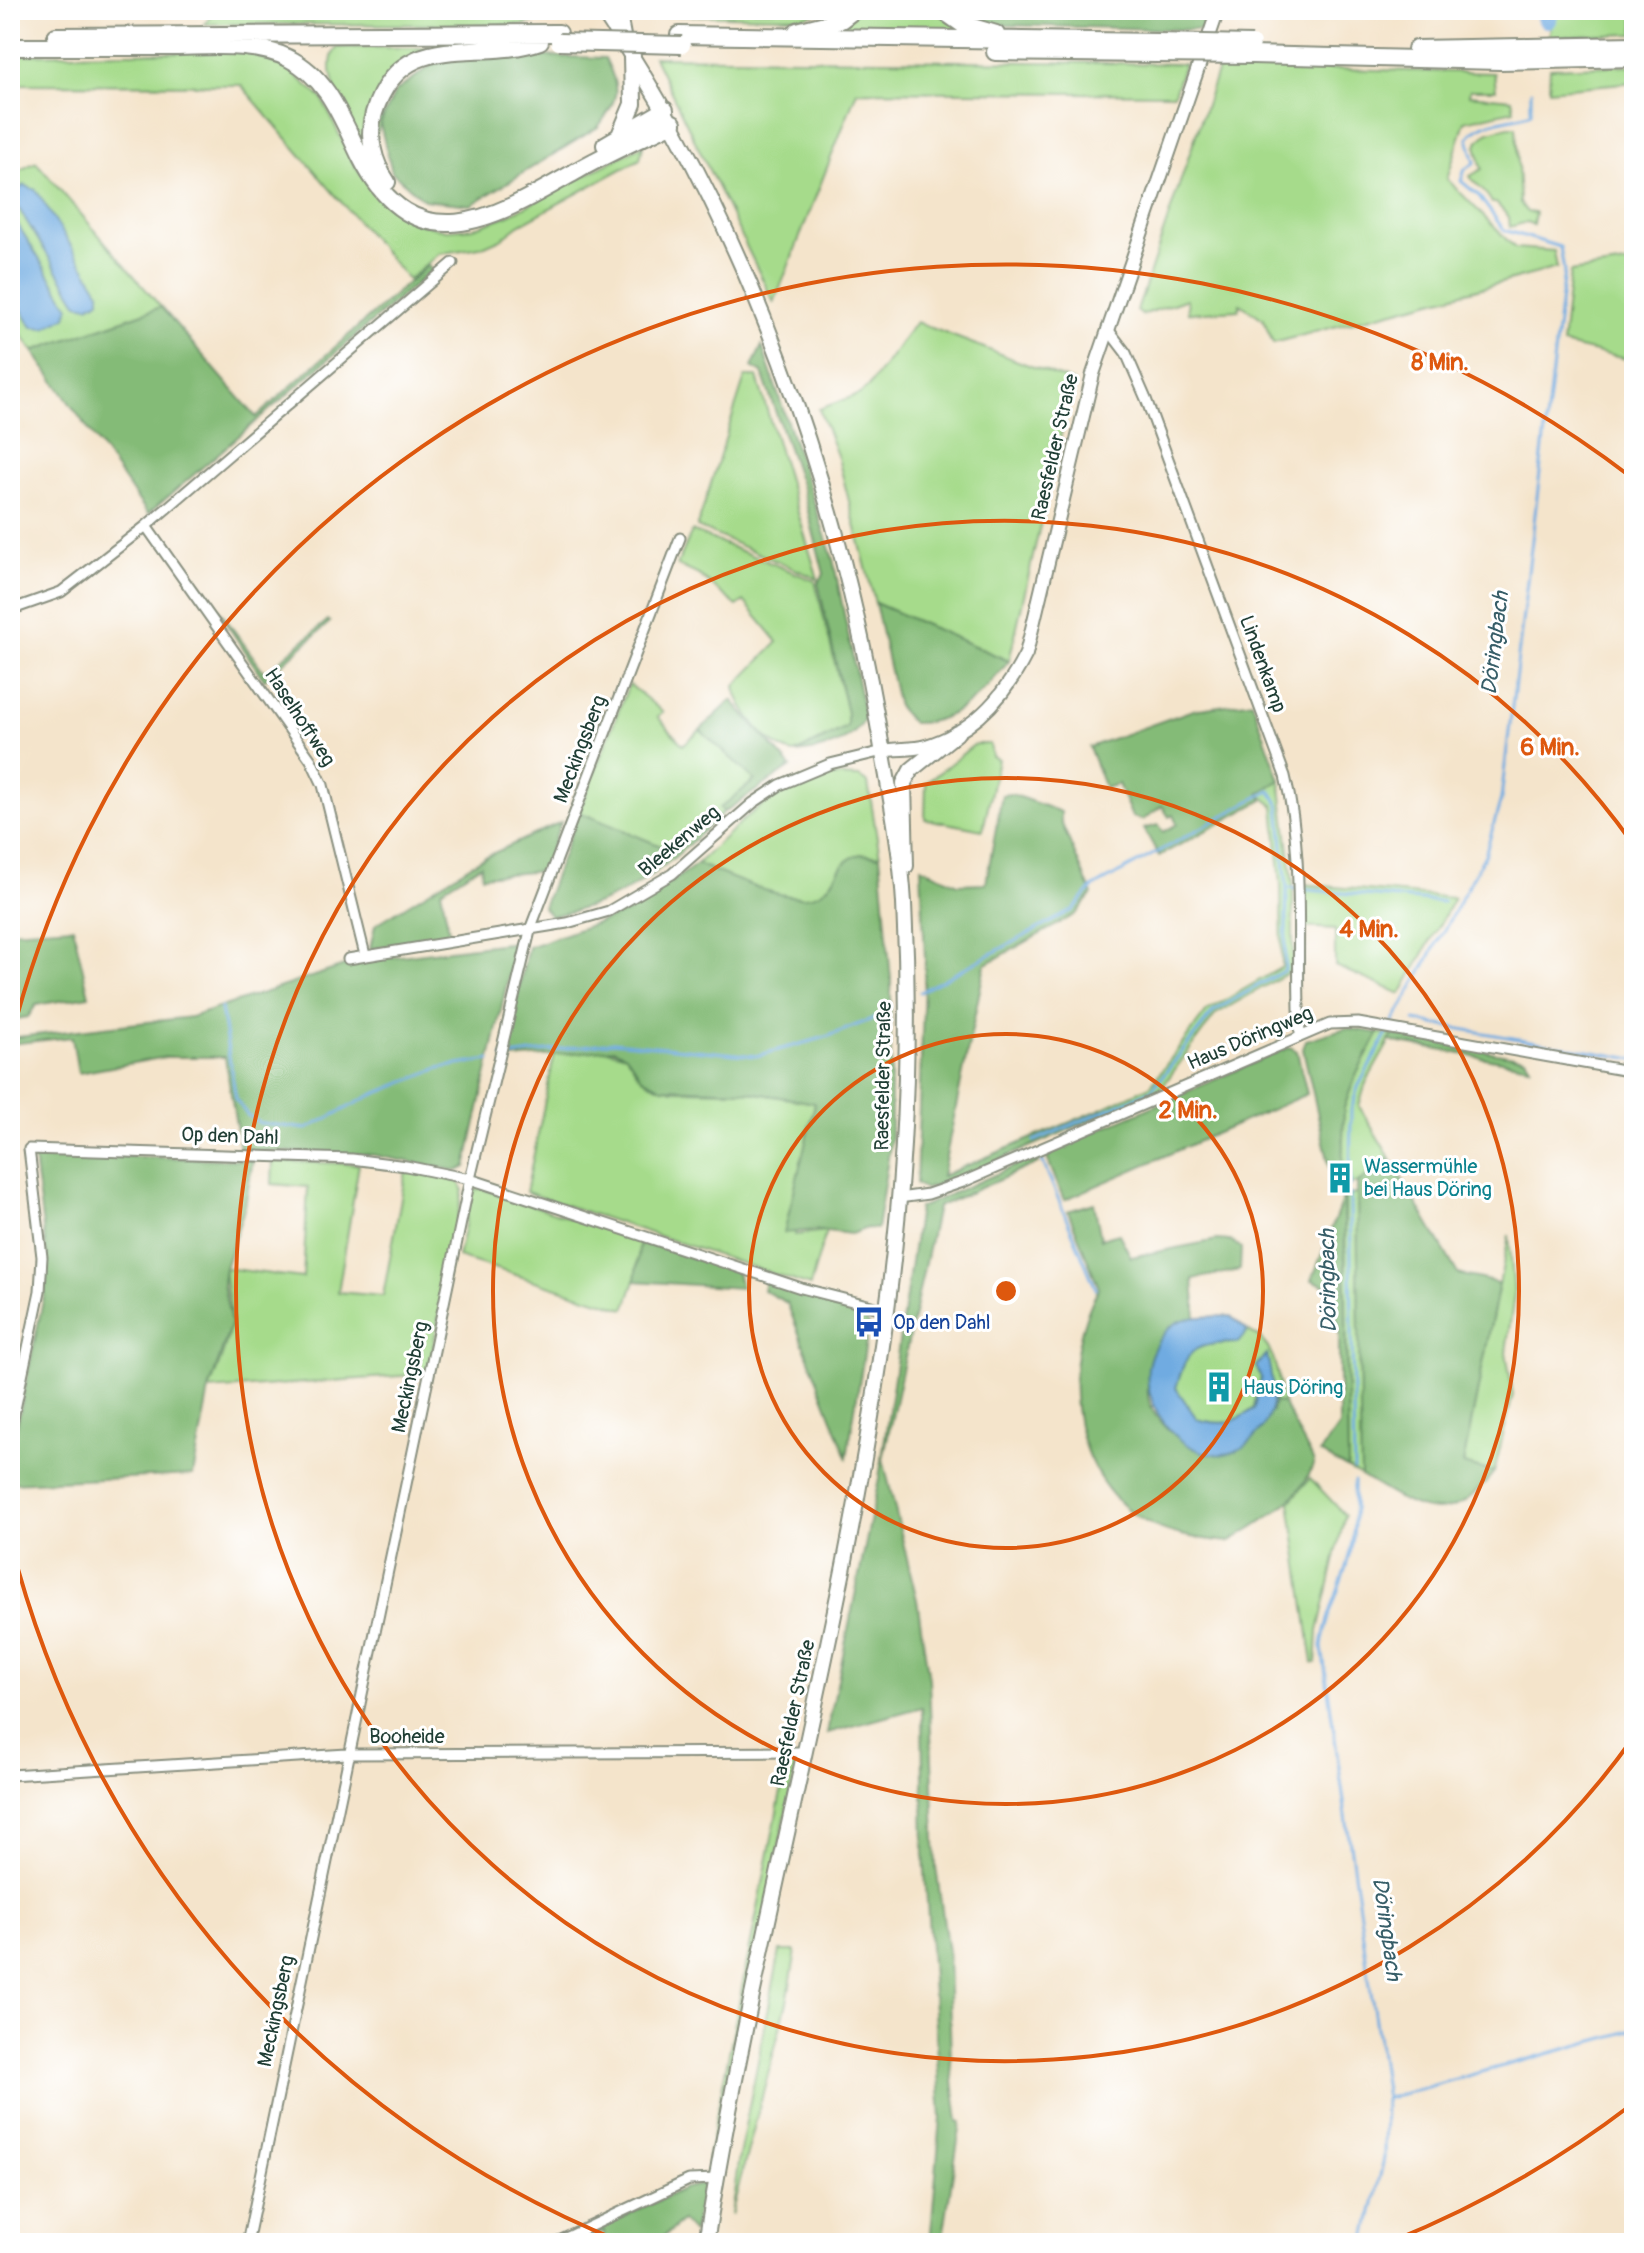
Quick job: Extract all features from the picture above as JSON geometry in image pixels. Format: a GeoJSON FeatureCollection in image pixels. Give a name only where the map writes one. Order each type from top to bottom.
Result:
{"type":"FeatureCollection","features":[{"type":"Feature","properties":{"kind":"highway"},"geometry":{"type":"LineString","coordinates":[[617,10],[623,41]]}},
{"type":"Feature","properties":{"kind":"highway"},"geometry":{"type":"LineString","coordinates":[[680,40],[807,31],[841,20],[854,10]]}},
{"type":"Feature","properties":{"kind":"highway"},"geometry":{"type":"LineString","coordinates":[[942,10],[962,24],[984,32],[1156,48]]}},
{"type":"Feature","properties":{"kind":"highway"},"geometry":{"type":"LineString","coordinates":[[10,37],[559,38],[1252,50],[1500,61],[1634,58]]}},
{"type":"Feature","properties":{"kind":"highway"},"geometry":{"type":"LineString","coordinates":[[725,37],[1058,40]]}},
{"type":"Feature","properties":{"kind":"highway"},"geometry":{"type":"LineString","coordinates":[[55,47],[263,40],[540,41],[559,38]]}},
{"type":"Feature","properties":{"kind":"highway"},"geometry":{"type":"LineString","coordinates":[[540,41],[519,49],[440,51],[404,67],[382,92],[371,124],[372,147],[379,171],[390,187],[423,211],[450,217],[471,215],[510,201],[619,137],[669,116]]}},
{"type":"Feature","properties":{"kind":"highway"},"geometry":{"type":"LineString","coordinates":[[1252,50],[1634,45]]}},
{"type":"Feature","properties":{"kind":"highway"},"geometry":{"type":"LineString","coordinates":[[10,47],[252,49],[287,58],[304,68],[330,96],[383,194],[412,216],[437,223],[469,223],[503,212],[669,116]]}},
{"type":"Feature","properties":{"kind":"highway"},"geometry":{"type":"LineString","coordinates":[[619,137],[633,104],[632,56]]}},
{"type":"Feature","properties":{"kind":"main road"},"geometry":{"type":"LineString","coordinates":[[602,10],[669,116],[763,315],[804,427],[854,604],[883,751]]}},
{"type":"Feature","properties":{"kind":"main road","name":"Raesfelder Straße"},"geometry":{"type":"LineString","coordinates":[[706,2243],[870,1424],[887,1310],[905,1103],[904,898],[883,751],[924,746],[957,733],[996,700],[1026,654],[1039,614],[1079,424],[1107,328],[1218,10]]}},
{"type":"Feature","properties":{"kind":"main road"},"geometry":{"type":"LineString","coordinates":[[904,898],[907,845],[904,783],[911,770],[957,733]]}},
{"type":"Feature","properties":{"kind":"street"},"geometry":{"type":"LineString","coordinates":[[10,610],[61,592],[146,526],[453,263]]}},
{"type":"Feature","properties":{"kind":"street","name":"Lindenkamp"},"geometry":{"type":"LineString","coordinates":[[1107,328],[1126,353],[1146,399],[1285,776],[1291,802],[1297,879],[1300,1034]]}},
{"type":"Feature","properties":{"kind":"street","name":"Haselhoffweg"},"geometry":{"type":"LineString","coordinates":[[146,526],[311,760],[323,785],[365,955]]}},
{"type":"Feature","properties":{"kind":"street","name":"Meckingsberg"},"geometry":{"type":"LineString","coordinates":[[247,2243],[347,1754],[470,1179],[531,927],[680,538]]}},
{"type":"Feature","properties":{"kind":"street","name":"Bleekenweg"},"geometry":{"type":"LineString","coordinates":[[348,959],[588,918],[626,904],[672,874],[753,803],[780,785],[830,764],[883,751]]}},
{"type":"Feature","properties":{"kind":"street","name":"Haus Döringweg"},"geometry":{"type":"LineString","coordinates":[[899,1198],[928,1194],[963,1182],[1300,1034],[1330,1024],[1396,1030],[1634,1072]]}},
{"type":"Feature","properties":{"kind":"street","name":"Op den Dahl"},"geometry":{"type":"LineString","coordinates":[[10,1433],[41,1280],[42,1257],[29,1149],[377,1160],[470,1179],[801,1288],[887,1310]]}},
{"type":"Feature","properties":{"kind":"street","name":"Booheide"},"geometry":{"type":"LineString","coordinates":[[10,1775],[347,1754],[805,1752]]}},
{"type":"Feature","properties":{"kind":"street"},"geometry":{"type":"LineString","coordinates":[[555,2243],[689,2180],[717,2179]]}},
{"type":"Feature","properties":{"kind":"green space"},"geometry":{"type":"Polygon","coordinates":[[[215,10],[562,10],[566,14],[523,25],[205,24],[215,10]]]}},
{"type":"Feature","properties":{"kind":"green space"},"geometry":{"type":"Polygon","coordinates":[[[638,10],[833,10],[803,17],[641,15],[638,10]]]}},
{"type":"Feature","properties":{"kind":"green space"},"geometry":{"type":"Polygon","coordinates":[[[859,10],[933,10],[971,35],[827,30],[859,10]]]}},
{"type":"Feature","properties":{"kind":"green space"},"geometry":{"type":"Polygon","coordinates":[[[960,10],[1208,10],[1201,30],[1000,25],[971,18],[960,10]]]}},
{"type":"Feature","properties":{"kind":"green space"},"geometry":{"type":"Polygon","coordinates":[[[1559,10],[1634,10],[1634,34],[1549,37],[1552,20],[1559,10]]]}},
{"type":"Feature","properties":{"kind":"green space"},"geometry":{"type":"Polygon","coordinates":[[[338,47],[430,48],[393,69],[370,162],[334,86],[332,57],[338,47]]]}},
{"type":"Feature","properties":{"kind":"green space"},"geometry":{"type":"Polygon","coordinates":[[[244,51],[287,68],[322,98],[352,161],[372,189],[411,221],[446,230],[473,228],[509,215],[643,145],[640,159],[519,225],[501,239],[485,246],[439,254],[408,280],[241,85],[10,84],[10,55],[244,51]]]}},
{"type":"Feature","properties":{"kind":"green space"},"geometry":{"type":"Polygon","coordinates":[[[472,54],[605,58],[615,86],[614,101],[598,127],[471,205],[424,200],[392,172],[380,124],[395,92],[433,64],[472,54]]]}},
{"type":"Feature","properties":{"kind":"green space"},"geometry":{"type":"Polygon","coordinates":[[[654,57],[1184,64],[1174,94],[857,91],[774,303],[654,57]]]}},
{"type":"Feature","properties":{"kind":"green space"},"geometry":{"type":"Polygon","coordinates":[[[1634,65],[1634,82],[1549,90],[1550,68],[1634,65]]]}},
{"type":"Feature","properties":{"kind":"green space"},"geometry":{"type":"Polygon","coordinates":[[[1219,66],[1494,73],[1496,90],[1470,90],[1469,95],[1512,99],[1514,110],[1465,121],[1447,179],[1515,248],[1554,251],[1557,268],[1273,343],[1263,319],[1240,304],[1239,310],[1188,313],[1187,299],[1142,315],[1137,311],[1219,66]]]}},
{"type":"Feature","properties":{"kind":"green space"},"geometry":{"type":"Polygon","coordinates":[[[1516,127],[1520,203],[1527,212],[1535,213],[1533,225],[1527,222],[1510,227],[1509,217],[1496,203],[1492,203],[1470,176],[1482,169],[1476,145],[1479,140],[1490,132],[1516,127]]]}},
{"type":"Feature","properties":{"kind":"green space"},"geometry":{"type":"Polygon","coordinates":[[[36,162],[161,307],[33,351],[10,318],[10,175],[36,162]]]}},
{"type":"Feature","properties":{"kind":"green space"},"geometry":{"type":"Polygon","coordinates":[[[1634,263],[1634,361],[1562,344],[1570,272],[1634,263]]]}},
{"type":"Feature","properties":{"kind":"green space"},"geometry":{"type":"Polygon","coordinates":[[[428,265],[432,270],[148,514],[33,351],[161,307],[256,417],[428,265]]]}},
{"type":"Feature","properties":{"kind":"green space"},"geometry":{"type":"Polygon","coordinates":[[[916,322],[1073,382],[1009,661],[875,603],[838,458],[819,409],[860,394],[869,386],[916,322]]]}},
{"type":"Feature","properties":{"kind":"green space"},"geometry":{"type":"Polygon","coordinates":[[[762,346],[833,559],[865,718],[860,727],[844,740],[825,748],[795,753],[847,727],[847,713],[818,583],[824,574],[802,488],[762,373],[752,367],[762,346]]]}},
{"type":"Feature","properties":{"kind":"green space"},"geometry":{"type":"Polygon","coordinates":[[[745,377],[757,377],[818,579],[697,527],[745,377]]]}},
{"type":"Feature","properties":{"kind":"green space"},"geometry":{"type":"Polygon","coordinates":[[[692,531],[815,581],[847,713],[847,727],[795,753],[766,737],[749,717],[735,686],[778,642],[744,601],[737,606],[699,575],[677,565],[692,531]]]}},
{"type":"Feature","properties":{"kind":"green space"},"geometry":{"type":"Polygon","coordinates":[[[194,575],[265,673],[328,620],[330,622],[264,680],[194,575]]]}},
{"type":"Feature","properties":{"kind":"green space"},"geometry":{"type":"Polygon","coordinates":[[[875,603],[1009,661],[967,704],[941,719],[912,723],[898,707],[875,603]]]}},
{"type":"Feature","properties":{"kind":"green space"},"geometry":{"type":"Polygon","coordinates":[[[629,684],[663,712],[658,717],[683,745],[700,730],[755,780],[721,808],[724,812],[717,818],[712,815],[677,846],[668,849],[579,812],[629,684]]]}},
{"type":"Feature","properties":{"kind":"green space"},"geometry":{"type":"Polygon","coordinates":[[[732,700],[791,767],[724,812],[720,808],[755,780],[700,730],[732,700]]]}},
{"type":"Feature","properties":{"kind":"green space"},"geometry":{"type":"Polygon","coordinates":[[[1252,701],[1280,780],[1259,793],[1263,800],[1159,856],[1144,829],[1159,825],[1163,832],[1177,824],[1173,815],[1169,817],[1162,806],[1143,820],[1132,817],[1118,784],[1105,788],[1089,747],[1193,710],[1252,701]]]}},
{"type":"Feature","properties":{"kind":"green space"},"geometry":{"type":"Polygon","coordinates":[[[975,744],[990,744],[992,756],[998,759],[983,830],[925,819],[926,783],[975,744]]]}},
{"type":"Feature","properties":{"kind":"green space"},"geometry":{"type":"Polygon","coordinates":[[[834,776],[859,777],[868,783],[880,856],[863,856],[852,860],[820,893],[798,898],[769,892],[697,864],[734,828],[775,797],[805,788],[805,783],[834,776]]]}},
{"type":"Feature","properties":{"kind":"green space"},"geometry":{"type":"Polygon","coordinates":[[[1280,780],[1293,883],[1293,970],[1216,1014],[1159,1091],[1103,1115],[1101,1109],[1150,1086],[1207,1011],[1282,967],[1281,885],[1274,806],[1258,793],[1280,780]]]}},
{"type":"Feature","properties":{"kind":"green space"},"geometry":{"type":"Polygon","coordinates":[[[1011,794],[1061,812],[1061,822],[1092,894],[1076,914],[985,965],[942,1176],[1101,1109],[1103,1115],[925,1189],[916,1184],[925,959],[921,867],[958,884],[986,883],[1002,795],[1011,794]]]}},
{"type":"Feature","properties":{"kind":"green space"},"geometry":{"type":"Polygon","coordinates":[[[579,812],[668,849],[678,846],[712,814],[717,818],[642,882],[601,903],[550,916],[543,907],[579,812]]]}},
{"type":"Feature","properties":{"kind":"green space"},"geometry":{"type":"Polygon","coordinates":[[[561,822],[543,871],[482,876],[481,865],[441,890],[450,936],[370,949],[375,925],[481,859],[561,822]]]}},
{"type":"Feature","properties":{"kind":"green space"},"geometry":{"type":"Polygon","coordinates":[[[860,854],[880,856],[891,980],[891,1139],[877,1229],[867,1228],[851,1234],[818,1230],[784,1233],[815,1103],[744,1091],[662,1088],[642,1078],[626,1055],[614,1049],[503,1060],[528,947],[628,912],[697,864],[760,888],[795,897],[821,892],[846,862],[860,854]]]}},
{"type":"Feature","properties":{"kind":"green space"},"geometry":{"type":"Polygon","coordinates":[[[1302,884],[1454,898],[1401,994],[1335,966],[1335,929],[1303,927],[1302,884]]]}},
{"type":"Feature","properties":{"kind":"green space"},"geometry":{"type":"Polygon","coordinates":[[[73,927],[89,996],[36,1005],[28,1017],[10,1020],[10,931],[73,927]]]}},
{"type":"Feature","properties":{"kind":"green space"},"geometry":{"type":"Polygon","coordinates":[[[516,942],[466,1167],[458,1171],[374,1155],[240,1150],[225,1057],[166,1057],[78,1073],[72,1037],[10,1044],[10,1038],[191,1017],[359,961],[516,942]]]}},
{"type":"Feature","properties":{"kind":"green space"},"geometry":{"type":"Polygon","coordinates":[[[1346,1028],[1379,1033],[1355,1077],[1344,1108],[1342,1172],[1331,1173],[1303,1049],[1306,1040],[1346,1028]]]}},
{"type":"Feature","properties":{"kind":"green space"},"geometry":{"type":"Polygon","coordinates":[[[1379,1033],[1393,1035],[1366,1083],[1359,1106],[1390,1158],[1357,1184],[1346,1183],[1345,1172],[1342,1172],[1344,1108],[1355,1077],[1379,1033]]]}},
{"type":"Feature","properties":{"kind":"green space"},"geometry":{"type":"Polygon","coordinates":[[[1393,1035],[1525,1058],[1530,1066],[1389,1041],[1393,1035]]]}},
{"type":"Feature","properties":{"kind":"green space"},"geometry":{"type":"Polygon","coordinates":[[[1290,1047],[1297,1051],[1307,1094],[1064,1200],[1045,1153],[1290,1047]]]}},
{"type":"Feature","properties":{"kind":"green space"},"geometry":{"type":"Polygon","coordinates":[[[600,1048],[626,1055],[638,1074],[672,1090],[744,1091],[816,1103],[795,1235],[826,1231],[810,1286],[526,1192],[555,1052],[600,1048]]]}},
{"type":"Feature","properties":{"kind":"green space"},"geometry":{"type":"Polygon","coordinates":[[[40,1154],[253,1160],[245,1206],[225,1268],[223,1284],[231,1323],[209,1390],[193,1475],[10,1483],[10,1459],[45,1291],[47,1258],[34,1159],[40,1154]]]}},
{"type":"Feature","properties":{"kind":"green space"},"geometry":{"type":"Polygon","coordinates":[[[1035,1157],[1038,1163],[937,1207],[883,1459],[917,1600],[929,1679],[936,1867],[948,1952],[951,2064],[958,2121],[961,2122],[942,2243],[930,2243],[941,2118],[924,1856],[922,1707],[827,1733],[879,1478],[919,1208],[1035,1157]]]}},
{"type":"Feature","properties":{"kind":"green space"},"geometry":{"type":"Polygon","coordinates":[[[1390,1158],[1458,1274],[1499,1283],[1463,1464],[1494,1472],[1462,1503],[1446,1509],[1431,1510],[1415,1506],[1361,1476],[1357,1184],[1390,1158]]]}},
{"type":"Feature","properties":{"kind":"green space"},"geometry":{"type":"Polygon","coordinates":[[[273,1161],[359,1164],[338,1292],[383,1296],[406,1171],[458,1181],[463,1189],[428,1374],[209,1390],[229,1332],[230,1306],[225,1268],[303,1278],[308,1187],[272,1184],[273,1161]]]}},
{"type":"Feature","properties":{"kind":"green space"},"geometry":{"type":"Polygon","coordinates":[[[480,1188],[640,1241],[635,1281],[625,1309],[458,1257],[472,1192],[480,1188]]]}},
{"type":"Feature","properties":{"kind":"green space"},"geometry":{"type":"Polygon","coordinates":[[[1345,1193],[1350,1196],[1357,1193],[1361,1476],[1348,1469],[1345,1193]]]}},
{"type":"Feature","properties":{"kind":"green space"},"geometry":{"type":"Polygon","coordinates":[[[1344,1195],[1348,1469],[1320,1453],[1339,1426],[1339,1328],[1332,1296],[1326,1286],[1312,1280],[1344,1195]]]}},
{"type":"Feature","properties":{"kind":"green space"},"geometry":{"type":"Polygon","coordinates":[[[1094,1203],[1101,1239],[1119,1234],[1131,1257],[1217,1240],[1231,1241],[1241,1248],[1240,1270],[1193,1279],[1196,1318],[1179,1321],[1159,1355],[1148,1384],[1148,1398],[1154,1412],[1165,1427],[1184,1442],[1272,1411],[1274,1402],[1283,1403],[1314,1462],[1291,1499],[1230,1542],[1169,1532],[1136,1516],[1113,1495],[1095,1470],[1083,1441],[1076,1410],[1078,1346],[1086,1316],[1099,1288],[1068,1211],[1094,1203]]]}},
{"type":"Feature","properties":{"kind":"green space"},"geometry":{"type":"Polygon","coordinates":[[[1509,1235],[1514,1294],[1506,1352],[1513,1395],[1494,1472],[1463,1464],[1509,1235]]]}},
{"type":"Feature","properties":{"kind":"green space"},"geometry":{"type":"Polygon","coordinates":[[[640,1241],[737,1272],[741,1288],[635,1281],[640,1241]]]}},
{"type":"Feature","properties":{"kind":"green space"},"geometry":{"type":"Polygon","coordinates":[[[765,1282],[840,1307],[845,1312],[856,1312],[869,1324],[847,1457],[787,1303],[763,1290],[765,1282]]]}},
{"type":"Feature","properties":{"kind":"green space"},"geometry":{"type":"Polygon","coordinates":[[[1248,1331],[1258,1336],[1270,1352],[1283,1403],[1274,1402],[1267,1355],[1256,1366],[1261,1378],[1253,1409],[1226,1422],[1197,1419],[1176,1388],[1185,1363],[1202,1346],[1237,1343],[1248,1331]]]}},
{"type":"Feature","properties":{"kind":"green space"},"geometry":{"type":"Polygon","coordinates":[[[1310,1478],[1345,1515],[1318,1631],[1316,1663],[1313,1663],[1290,1502],[1310,1478]]]}},
{"type":"Feature","properties":{"kind":"green space"},"geometry":{"type":"Polygon","coordinates":[[[788,1757],[796,1764],[715,2159],[707,2163],[788,1757]]]}},
{"type":"Feature","properties":{"kind":"green space"},"geometry":{"type":"Polygon","coordinates":[[[780,1951],[796,1951],[787,2002],[731,2215],[739,2156],[780,1951]]]}},
{"type":"Feature","properties":{"kind":"green space"},"geometry":{"type":"Polygon","coordinates":[[[704,2184],[693,2233],[682,2221],[656,2243],[604,2243],[604,2231],[579,2243],[567,2243],[685,2188],[704,2184]]]}},
{"type":"Feature","properties":{"kind":"water"},"geometry":{"type":"Polygon","coordinates":[[[24,185],[36,190],[100,292],[100,300],[88,306],[78,304],[11,196],[24,185]]]}},
{"type":"Feature","properties":{"kind":"water"},"geometry":{"type":"Polygon","coordinates":[[[10,212],[69,307],[66,317],[45,328],[32,327],[10,291],[10,212]]]}},
{"type":"Feature","properties":{"kind":"water"},"geometry":{"type":"Polygon","coordinates":[[[1230,1316],[1248,1331],[1238,1343],[1212,1344],[1195,1350],[1185,1363],[1176,1388],[1197,1419],[1220,1423],[1233,1421],[1254,1409],[1261,1378],[1256,1366],[1267,1354],[1271,1409],[1253,1439],[1234,1452],[1213,1454],[1192,1447],[1174,1434],[1159,1415],[1150,1393],[1148,1370],[1157,1343],[1176,1323],[1192,1318],[1230,1316]]]}},
{"type":"Feature","properties":{"kind":"waterway","name":"Döringbach"},"geometry":{"type":"LineString","coordinates":[[1547,18],[1549,10]]}},
{"type":"Feature","properties":{"kind":"waterway","name":"Döringbach"},"geometry":{"type":"LineString","coordinates":[[1350,1186],[1351,1110],[1358,1087],[1485,855],[1501,799],[1564,271],[1560,247],[1504,230],[1479,196],[1461,181],[1465,169],[1475,163],[1468,138],[1480,127],[1531,113],[1531,91]]}},
{"type":"Feature","properties":{"kind":"waterway"},"geometry":{"type":"LineString","coordinates":[[920,992],[1073,910],[1092,888],[1270,790],[1279,805],[1287,888]]}},
{"type":"Feature","properties":{"kind":"waterway"},"geometry":{"type":"LineString","coordinates":[[1034,1141],[1151,1091],[1214,1011],[1285,970],[1287,888],[1443,902]]}},
{"type":"Feature","properties":{"kind":"waterway"},"geometry":{"type":"LineString","coordinates":[[221,1008],[236,1099],[247,1115],[260,1123],[307,1129],[370,1096],[439,1068],[490,1060]]}},
{"type":"Feature","properties":{"kind":"waterway"},"geometry":{"type":"LineString","coordinates":[[503,1057],[613,1042],[756,1056],[826,1037],[885,1014]]}},
{"type":"Feature","properties":{"kind":"waterway"},"geometry":{"type":"LineString","coordinates":[[1415,1021],[1634,1059]]}},
{"type":"Feature","properties":{"kind":"waterway"},"geometry":{"type":"LineString","coordinates":[[1040,1155],[1096,1289]]}},
{"type":"Feature","properties":{"kind":"waterway","name":"Döringbach"},"geometry":{"type":"LineString","coordinates":[[1350,1194],[1354,1470]]}},
{"type":"Feature","properties":{"kind":"waterway","name":"Döringbach"},"geometry":{"type":"LineString","coordinates":[[1354,1481],[1351,1547],[1322,1647],[1385,2091],[1384,2158],[1365,2243]]}},
{"type":"Feature","properties":{"kind":"waterway"},"geometry":{"type":"LineString","coordinates":[[1387,2098],[1634,2030]]}},
{"type":"Feature","properties":{"kind":"place","name":"Wassermühle bei Haus Döring"},"geometry":{"type":"Point","coordinates":[1340,1178]}},
{"type":"Feature","properties":{"kind":"place","name":"Op den Dahl"},"geometry":{"type":"Point","coordinates":[869,1322]}},
{"type":"Feature","properties":{"kind":"place","name":"Haus Döring"},"geometry":{"type":"Point","coordinates":[1219,1387]}}]}
